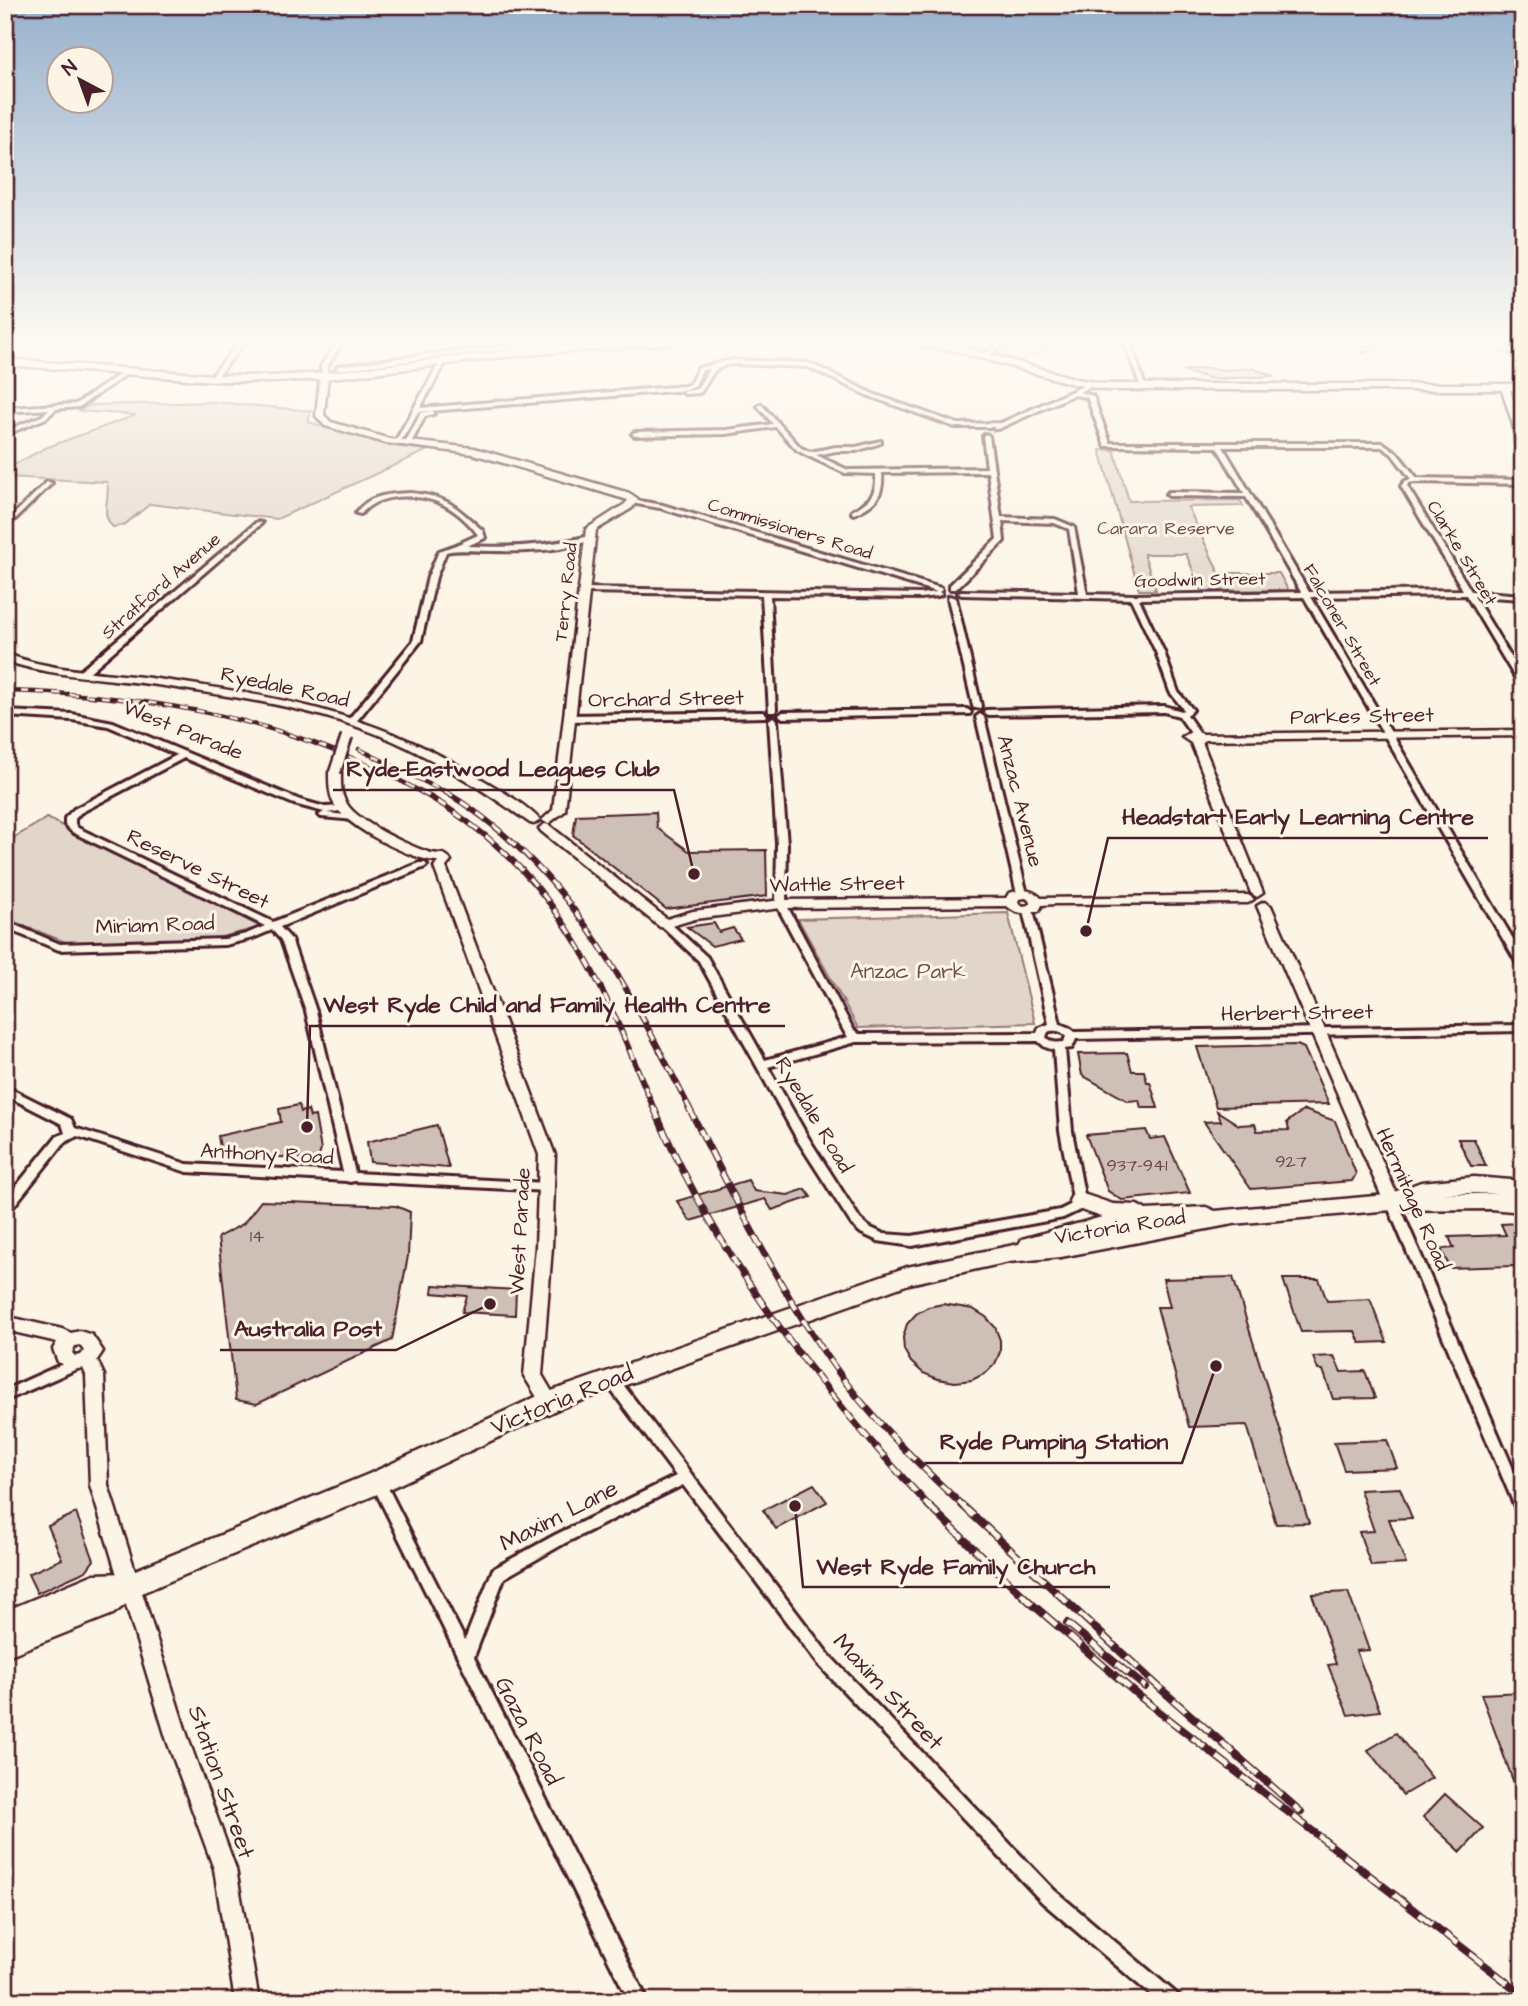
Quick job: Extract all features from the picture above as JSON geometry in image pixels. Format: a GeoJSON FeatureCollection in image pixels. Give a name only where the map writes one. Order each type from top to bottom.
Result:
{"type":"FeatureCollection","features":[{"type":"Feature","properties":{"kind":"highway","name":"Victoria Road"},"geometry":{"type":"LineString","coordinates":[[1392,1202],[1408,1192],[1426,1189],[1475,1185],[1523,1189]]}},
{"type":"Feature","properties":{"kind":"highway"},"geometry":{"type":"LineString","coordinates":[[1080,1201],[1112,1212],[1176,1214]]}},
{"type":"Feature","properties":{"kind":"highway","name":"Victoria Road"},"geometry":{"type":"LineString","coordinates":[[1009,1253],[1061,1250],[1233,1216],[1392,1202],[1415,1204],[1502,1201],[1523,1204]]}},
{"type":"Feature","properties":{"kind":"highway","name":"Victoria Road"},"geometry":{"type":"LineString","coordinates":[[5,1644],[103,1605],[129,1585],[378,1482],[549,1402],[610,1378],[906,1276],[1009,1253],[1054,1236],[1176,1214],[1233,1216]]}},
{"type":"Feature","properties":{"kind":"highway","name":"Victoria Road"},"geometry":{"type":"LineString","coordinates":[[5,1624],[94,1586],[129,1585]]}},
{"type":"Feature","properties":{"kind":"street"},"geometry":{"type":"LineString","coordinates":[[366,435],[474,451],[626,495],[633,502]]}},
{"type":"Feature","properties":{"kind":"street"},"geometry":{"type":"LineString","coordinates":[[403,442],[407,435]]}},
{"type":"Feature","properties":{"kind":"street"},"geometry":{"type":"LineString","coordinates":[[786,435],[799,449],[846,472],[991,470]]}},
{"type":"Feature","properties":{"kind":"street"},"geometry":{"type":"LineString","coordinates":[[584,590],[901,595],[938,592],[953,587],[1001,538],[986,436],[982,435]]}},
{"type":"Feature","properties":{"kind":"street"},"geometry":{"type":"LineString","coordinates":[[1103,435],[1107,445],[1383,446],[1394,453],[1415,480],[1523,482]]}},
{"type":"Feature","properties":{"kind":"street"},"geometry":{"type":"LineString","coordinates":[[1518,435],[1523,475]]}},
{"type":"Feature","properties":{"kind":"street"},"geometry":{"type":"LineString","coordinates":[[808,454],[856,449],[879,442]]}},
{"type":"Feature","properties":{"kind":"street","name":"Falconer Street"},"geometry":{"type":"LineString","coordinates":[[1219,445],[1523,965]]}},
{"type":"Feature","properties":{"kind":"street"},"geometry":{"type":"LineString","coordinates":[[854,512],[874,500],[881,487],[879,473]]}},
{"type":"Feature","properties":{"kind":"street","name":"Clarke Street"},"geometry":{"type":"LineString","coordinates":[[1415,480],[1404,486],[1523,684]]}},
{"type":"Feature","properties":{"kind":"street"},"geometry":{"type":"LineString","coordinates":[[5,527],[49,483]]}},
{"type":"Feature","properties":{"kind":"street"},"geometry":{"type":"LineString","coordinates":[[1169,494],[1248,495]]}},
{"type":"Feature","properties":{"kind":"street"},"geometry":{"type":"LineString","coordinates":[[347,813],[335,794],[335,772],[352,721],[417,641],[438,558],[443,551],[460,547],[482,536],[481,532],[441,500],[403,495],[387,496],[370,501],[359,513]]}},
{"type":"Feature","properties":{"kind":"street","name":"Terry Road"},"geometry":{"type":"LineString","coordinates":[[542,822],[559,811],[591,529],[633,502]]}},
{"type":"Feature","properties":{"kind":"street","name":"Commissioners Road"},"geometry":{"type":"LineString","coordinates":[[633,502],[661,506],[920,585],[952,598]]}},
{"type":"Feature","properties":{"kind":"street"},"geometry":{"type":"LineString","coordinates":[[999,519],[1055,521],[1072,528],[1083,595]]}},
{"type":"Feature","properties":{"kind":"street","name":"Stratford Avenue"},"geometry":{"type":"LineString","coordinates":[[83,673],[259,523]]}},
{"type":"Feature","properties":{"kind":"street"},"geometry":{"type":"LineString","coordinates":[[460,547],[517,550],[548,548],[590,538]]}},
{"type":"Feature","properties":{"kind":"street"},"geometry":{"type":"LineString","coordinates":[[901,595],[922,593],[925,589],[920,585]]}},
{"type":"Feature","properties":{"kind":"street"},"geometry":{"type":"LineString","coordinates":[[953,587],[962,593],[952,598],[976,706],[984,715]]}},
{"type":"Feature","properties":{"kind":"street"},"geometry":{"type":"LineString","coordinates":[[766,593],[782,844],[781,904],[849,1031],[856,1038]]}},
{"type":"Feature","properties":{"kind":"street","name":"Goodwin Street"},"geometry":{"type":"LineString","coordinates":[[962,593],[1135,597],[1468,594],[1523,597]]}},
{"type":"Feature","properties":{"kind":"street","name":"Hermitage Road"},"geometry":{"type":"LineString","coordinates":[[1135,597],[1180,710],[1198,737],[1256,899],[1319,1032],[1523,1509]]}},
{"type":"Feature","properties":{"kind":"street","name":"Ryedale Road"},"geometry":{"type":"LineString","coordinates":[[5,657],[35,667],[123,677],[274,701],[352,721],[448,765],[542,822],[703,959],[804,1141],[856,1222],[882,1238]]}},
{"type":"Feature","properties":{"kind":"street"},"geometry":{"type":"LineString","coordinates":[[967,712],[976,706]]}},
{"type":"Feature","properties":{"kind":"street"},"geometry":{"type":"LineString","coordinates":[[772,715],[967,712],[984,715],[1180,710]]}},
{"type":"Feature","properties":{"kind":"street","name":"West Parade"},"geometry":{"type":"LineString","coordinates":[[5,713],[72,717],[110,724],[297,802],[318,814],[347,813],[374,833],[425,861],[430,869],[440,867],[547,1154],[533,1376],[549,1402]]}},
{"type":"Feature","properties":{"kind":"street","name":"Orchard Street"},"geometry":{"type":"LineString","coordinates":[[569,719],[772,715]]}},
{"type":"Feature","properties":{"kind":"street","name":"Anzac Avenue"},"geometry":{"type":"LineString","coordinates":[[984,715],[1017,898]]}},
{"type":"Feature","properties":{"kind":"street"},"geometry":{"type":"LineString","coordinates":[[346,737],[375,730]]}},
{"type":"Feature","properties":{"kind":"street","name":"Parkes Street"},"geometry":{"type":"LineString","coordinates":[[1198,737],[1523,733]]}},
{"type":"Feature","properties":{"kind":"street","name":"Reserve Street"},"geometry":{"type":"LineString","coordinates":[[185,754],[77,811],[70,818],[70,825],[87,836],[273,926],[286,939],[311,1011],[350,1178]]}},
{"type":"Feature","properties":{"kind":"street","name":"Miriam Road"},"geometry":{"type":"LineString","coordinates":[[5,925],[59,947],[225,942],[273,926],[425,861]]}},
{"type":"Feature","properties":{"kind":"street"},"geometry":{"type":"LineString","coordinates":[[1017,898],[1016,907],[1055,900],[1256,899]]}},
{"type":"Feature","properties":{"kind":"street","name":"Wattle Street"},"geometry":{"type":"LineString","coordinates":[[665,924],[693,915],[781,904],[1017,898]]}},
{"type":"Feature","properties":{"kind":"street"},"geometry":{"type":"LineString","coordinates":[[1033,906],[1055,1027]]}},
{"type":"Feature","properties":{"kind":"street"},"geometry":{"type":"LineString","coordinates":[[761,1065],[856,1038],[1041,1037],[1049,1045],[1059,1047],[1070,1042],[1072,1036],[1066,1030],[1055,1027],[1043,1031],[1041,1037]]}},
{"type":"Feature","properties":{"kind":"street","name":"Herbert Street"},"geometry":{"type":"LineString","coordinates":[[1072,1036],[1523,1028]]}},
{"type":"Feature","properties":{"kind":"street"},"geometry":{"type":"LineString","coordinates":[[1059,1047],[1066,1131],[1080,1201]]}},
{"type":"Feature","properties":{"kind":"street"},"geometry":{"type":"LineString","coordinates":[[5,1090],[67,1122],[71,1133],[60,1140],[5,1209]]}},
{"type":"Feature","properties":{"kind":"street","name":"Anthony Road"},"geometry":{"type":"LineString","coordinates":[[71,1133],[83,1132],[187,1168],[547,1187]]}},
{"type":"Feature","properties":{"kind":"street","name":"Victoria Road"},"geometry":{"type":"LineString","coordinates":[[882,1238],[912,1241],[1063,1214],[1074,1210],[1080,1201]]}},
{"type":"Feature","properties":{"kind":"street","name":"Station Street"},"geometry":{"type":"LineString","coordinates":[[5,1323],[62,1336],[69,1341],[64,1346],[63,1354],[82,1361],[95,1375],[99,1485],[178,1741],[225,1869],[247,2001]]}},
{"type":"Feature","properties":{"kind":"street"},"geometry":{"type":"LineString","coordinates":[[5,1396],[82,1361]]}},
{"type":"Feature","properties":{"kind":"street","name":"Maxim Street"},"geometry":{"type":"LineString","coordinates":[[610,1378],[824,1660],[1048,1896],[1172,2001]]}},
{"type":"Feature","properties":{"kind":"street","name":"Maxim Lane"},"geometry":{"type":"LineString","coordinates":[[466,1658],[498,1574],[560,1539],[685,1478]]}},
{"type":"Feature","properties":{"kind":"street","name":"Gaza Road"},"geometry":{"type":"LineString","coordinates":[[378,1482],[639,2001]]}},
{"type":"Feature","properties":{"kind":"green space"},"geometry":{"type":"Polygon","coordinates":[[[82,435],[352,435],[391,446],[428,450],[277,519],[150,504],[124,525],[113,527],[106,511],[107,482],[5,477],[5,470],[45,448],[82,435]]]}},
{"type":"Feature","properties":{"kind":"green space","name":"Carara Reserve"},"geometry":{"type":"Polygon","coordinates":[[[1100,450],[1114,450],[1129,501],[1240,500],[1243,506],[1188,507],[1219,573],[1279,573],[1288,590],[1202,591],[1186,554],[1144,554],[1156,590],[1139,590],[1100,450]]]}},
{"type":"Feature","properties":{"kind":"green space"},"geometry":{"type":"Polygon","coordinates":[[[47,818],[261,927],[213,939],[68,943],[5,918],[5,843],[47,818]]]}},
{"type":"Feature","properties":{"kind":"green space","name":"Anzac Park"},"geometry":{"type":"Polygon","coordinates":[[[1008,913],[1035,1023],[858,1028],[798,919],[1008,913]]]}},
{"type":"Feature","properties":{"kind":"building"},"geometry":{"type":"Polygon","coordinates":[[[656,812],[657,828],[689,851],[766,850],[767,896],[666,909],[573,835],[576,815],[656,812]]]}},
{"type":"Feature","properties":{"kind":"building"},"geometry":{"type":"Polygon","coordinates":[[[714,923],[719,932],[733,928],[741,939],[712,946],[687,927],[714,923]]]}},
{"type":"Feature","properties":{"kind":"building"},"geometry":{"type":"Polygon","coordinates":[[[1297,1045],[1304,1048],[1329,1104],[1216,1107],[1197,1047],[1297,1045]]]}},
{"type":"Feature","properties":{"kind":"building"},"geometry":{"type":"Polygon","coordinates":[[[1127,1053],[1132,1071],[1144,1071],[1158,1108],[1141,1108],[1139,1100],[1128,1101],[1082,1075],[1078,1054],[1127,1053]]]}},
{"type":"Feature","properties":{"kind":"building"},"geometry":{"type":"Polygon","coordinates":[[[299,1105],[301,1112],[308,1110],[310,1117],[315,1116],[321,1150],[318,1159],[221,1154],[218,1136],[281,1122],[279,1109],[299,1105]]]}},
{"type":"Feature","properties":{"kind":"building"},"geometry":{"type":"Polygon","coordinates":[[[1304,1110],[1335,1121],[1356,1174],[1352,1181],[1251,1189],[1204,1122],[1221,1121],[1217,1111],[1239,1125],[1255,1124],[1257,1131],[1289,1130],[1287,1122],[1304,1110]]]}},
{"type":"Feature","properties":{"kind":"building"},"geometry":{"type":"Polygon","coordinates":[[[437,1125],[449,1168],[370,1162],[367,1142],[437,1125]]]}},
{"type":"Feature","properties":{"kind":"building"},"geometry":{"type":"Polygon","coordinates":[[[1146,1130],[1150,1139],[1165,1137],[1190,1193],[1122,1200],[1108,1191],[1086,1135],[1146,1130]]]}},
{"type":"Feature","properties":{"kind":"building"},"geometry":{"type":"Polygon","coordinates":[[[1458,1139],[1474,1139],[1486,1166],[1471,1166],[1458,1139]]]}},
{"type":"Feature","properties":{"kind":"building"},"geometry":{"type":"Polygon","coordinates":[[[748,1180],[754,1191],[788,1195],[805,1189],[811,1197],[772,1210],[765,1199],[690,1221],[677,1201],[748,1180]]]}},
{"type":"Feature","properties":{"kind":"building"},"geometry":{"type":"Polygon","coordinates":[[[261,1201],[396,1206],[410,1212],[408,1256],[392,1340],[257,1404],[236,1400],[218,1237],[243,1224],[261,1201]]]}},
{"type":"Feature","properties":{"kind":"building"},"geometry":{"type":"Polygon","coordinates":[[[1519,1223],[1523,1230],[1523,1283],[1514,1266],[1450,1268],[1441,1249],[1454,1248],[1449,1237],[1506,1235],[1501,1224],[1519,1223]]]}},
{"type":"Feature","properties":{"kind":"building"},"geometry":{"type":"Polygon","coordinates":[[[1233,1277],[1309,1523],[1276,1524],[1247,1425],[1189,1427],[1157,1307],[1170,1307],[1163,1279],[1233,1277]]]}},
{"type":"Feature","properties":{"kind":"building"},"geometry":{"type":"Polygon","coordinates":[[[1283,1279],[1319,1279],[1327,1301],[1370,1299],[1387,1342],[1360,1343],[1355,1331],[1301,1332],[1283,1279]]]}},
{"type":"Feature","properties":{"kind":"building"},"geometry":{"type":"Polygon","coordinates":[[[433,1285],[516,1290],[515,1315],[462,1312],[467,1296],[432,1293],[433,1285]]]}},
{"type":"Feature","properties":{"kind":"building"},"geometry":{"type":"Polygon","coordinates":[[[943,1304],[973,1309],[986,1317],[995,1327],[1000,1340],[1000,1352],[995,1364],[986,1373],[972,1380],[955,1382],[923,1373],[911,1362],[904,1350],[903,1337],[907,1324],[916,1314],[928,1307],[943,1304]]]}},
{"type":"Feature","properties":{"kind":"building"},"geometry":{"type":"Polygon","coordinates":[[[1334,1356],[1341,1372],[1365,1371],[1375,1398],[1333,1399],[1323,1370],[1318,1370],[1313,1357],[1334,1356]]]}},
{"type":"Feature","properties":{"kind":"building"},"geometry":{"type":"Polygon","coordinates":[[[1387,1440],[1397,1468],[1344,1470],[1334,1442],[1387,1440]]]}},
{"type":"Feature","properties":{"kind":"building"},"geometry":{"type":"Polygon","coordinates":[[[814,1484],[827,1502],[776,1529],[763,1510],[814,1484]]]}},
{"type":"Feature","properties":{"kind":"building"},"geometry":{"type":"Polygon","coordinates":[[[1400,1488],[1412,1518],[1389,1519],[1406,1564],[1371,1566],[1359,1532],[1374,1531],[1360,1490],[1400,1488]]]}},
{"type":"Feature","properties":{"kind":"building"},"geometry":{"type":"Polygon","coordinates":[[[76,1513],[94,1560],[86,1571],[37,1593],[28,1574],[62,1559],[48,1526],[76,1513]]]}},
{"type":"Feature","properties":{"kind":"building"},"geometry":{"type":"Polygon","coordinates":[[[1348,1592],[1369,1650],[1356,1651],[1380,1711],[1348,1715],[1328,1665],[1336,1664],[1312,1594],[1348,1592]]]}},
{"type":"Feature","properties":{"kind":"building"},"geometry":{"type":"Polygon","coordinates":[[[1523,1692],[1523,1805],[1522,1805],[1481,1694],[1523,1692]]]}},
{"type":"Feature","properties":{"kind":"building"},"geometry":{"type":"Polygon","coordinates":[[[1396,1733],[1432,1778],[1403,1795],[1368,1750],[1396,1733]]]}},
{"type":"Feature","properties":{"kind":"building"},"geometry":{"type":"Polygon","coordinates":[[[1445,1794],[1483,1828],[1461,1852],[1423,1817],[1445,1794]]]}},
{"type":"Feature","properties":{"kind":"railway"},"geometry":{"type":"LineString","coordinates":[[5,691],[115,698],[221,716],[323,746],[423,793]]}},
{"type":"Feature","properties":{"kind":"railway"},"geometry":{"type":"LineString","coordinates":[[359,749],[447,793]]}},
{"type":"Feature","properties":{"kind":"railway"},"geometry":{"type":"LineString","coordinates":[[420,791],[467,821],[506,854],[539,890],[567,928],[613,1013],[654,1109]]}},
{"type":"Feature","properties":{"kind":"railway"},"geometry":{"type":"LineString","coordinates":[[447,793],[488,821],[526,855],[560,892],[617,974],[690,1109]]}},
{"type":"Feature","properties":{"kind":"railway"},"geometry":{"type":"LineString","coordinates":[[654,1108],[679,1164],[708,1217],[774,1320],[849,1416],[929,1506]]}},
{"type":"Feature","properties":{"kind":"railway"},"geometry":{"type":"LineString","coordinates":[[689,1108],[762,1249],[824,1352],[874,1417],[964,1507]]}},
{"type":"Feature","properties":{"kind":"railway"},"geometry":{"type":"LineString","coordinates":[[962,1505],[1162,1690],[1301,1812]]}},
{"type":"Feature","properties":{"kind":"railway"},"geometry":{"type":"LineString","coordinates":[[929,1506],[1032,1604],[1139,1696],[1523,1995]]}},
{"type":"Feature","properties":{"kind":"railway"},"geometry":{"type":"LineString","coordinates":[[1067,1623],[1145,1687]]}},
{"type":"Feature","properties":{"kind":"place","name":"Ryde-Eastwood Leagues Club"},"geometry":{"type":"Point","coordinates":[694,874]}},
{"type":"Feature","properties":{"kind":"place","name":"Headstart Early Learning Centre"},"geometry":{"type":"Point","coordinates":[1086,931]}},
{"type":"Feature","properties":{"kind":"place","name":"West Ryde Child and Family Health Centre"},"geometry":{"type":"Point","coordinates":[307,1127]}},
{"type":"Feature","properties":{"kind":"place","name":"Australia Post"},"geometry":{"type":"Point","coordinates":[490,1304]}},
{"type":"Feature","properties":{"kind":"place","name":"Ryde Pumping Station"},"geometry":{"type":"Point","coordinates":[1216,1366]}},
{"type":"Feature","properties":{"kind":"place","name":"West Ryde Family Church"},"geometry":{"type":"Point","coordinates":[795,1506]}}]}
